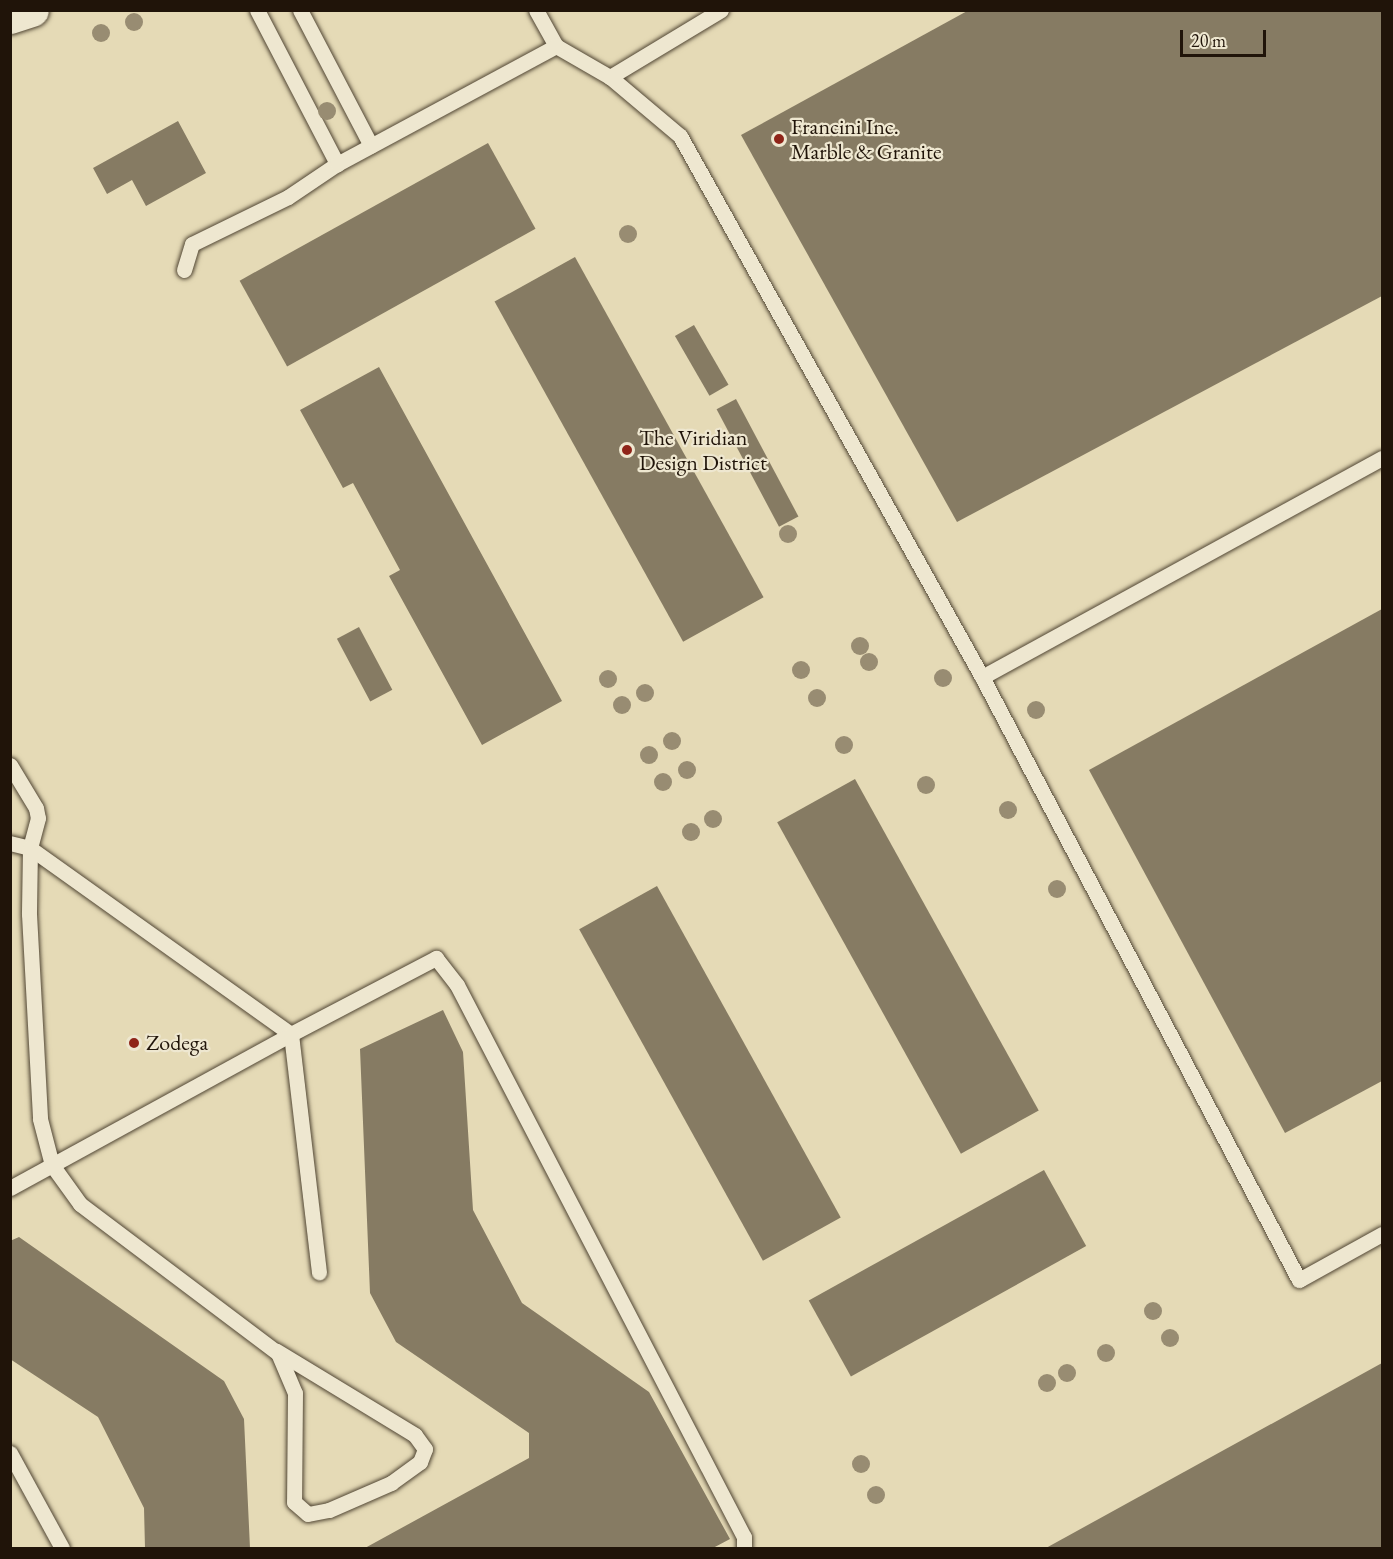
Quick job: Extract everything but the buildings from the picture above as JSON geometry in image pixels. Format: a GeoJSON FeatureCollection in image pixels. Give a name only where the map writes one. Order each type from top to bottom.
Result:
{"type":"FeatureCollection","features":[{"type":"Feature","properties":{"kind":"main road"},"geometry":{"type":"LineString","coordinates":[[10,17],[32,10]]}},
{"type":"Feature","properties":{"kind":"lane"},"geometry":{"type":"LineString","coordinates":[[257,10],[337,164]]}},
{"type":"Feature","properties":{"kind":"lane"},"geometry":{"type":"LineString","coordinates":[[300,10],[371,146]]}},
{"type":"Feature","properties":{"kind":"lane"},"geometry":{"type":"LineString","coordinates":[[536,10],[556,45],[610,77],[680,136],[982,677],[1299,1280],[1383,1234]]}},
{"type":"Feature","properties":{"kind":"lane"},"geometry":{"type":"LineString","coordinates":[[610,77],[722,10]]}},
{"type":"Feature","properties":{"kind":"lane"},"geometry":{"type":"LineString","coordinates":[[184,270],[192,244],[288,197],[337,164],[556,45]]}},
{"type":"Feature","properties":{"kind":"lane"},"geometry":{"type":"LineString","coordinates":[[982,677],[1383,458]]}},
{"type":"Feature","properties":{"kind":"lane"},"geometry":{"type":"LineString","coordinates":[[10,765],[36,808],[37,827],[30,848],[30,914],[40,1119],[52,1165],[80,1204],[277,1351],[415,1435],[426,1449],[420,1462],[391,1483],[329,1510],[308,1514],[294,1503],[295,1393],[277,1351]]}},
{"type":"Feature","properties":{"kind":"lane"},"geometry":{"type":"LineString","coordinates":[[10,843],[30,848],[291,1034],[308,1159],[319,1272]]}},
{"type":"Feature","properties":{"kind":"lane"},"geometry":{"type":"LineString","coordinates":[[10,1188],[291,1034],[436,958],[457,986],[468,1007],[744,1537],[744,1548]]}},
{"type":"Feature","properties":{"kind":"lane"},"geometry":{"type":"LineString","coordinates":[[10,1453],[62,1548]]}},
{"type":"Feature","properties":{"kind":"place","name":"Francini Inc. Marble & Granite"},"geometry":{"type":"Point","coordinates":[779,139]}},
{"type":"Feature","properties":{"kind":"place","name":"The Viridian Design District"},"geometry":{"type":"Point","coordinates":[627,450]}},
{"type":"Feature","properties":{"kind":"place","name":"Zodega"},"geometry":{"type":"Point","coordinates":[134,1043]}}]}
